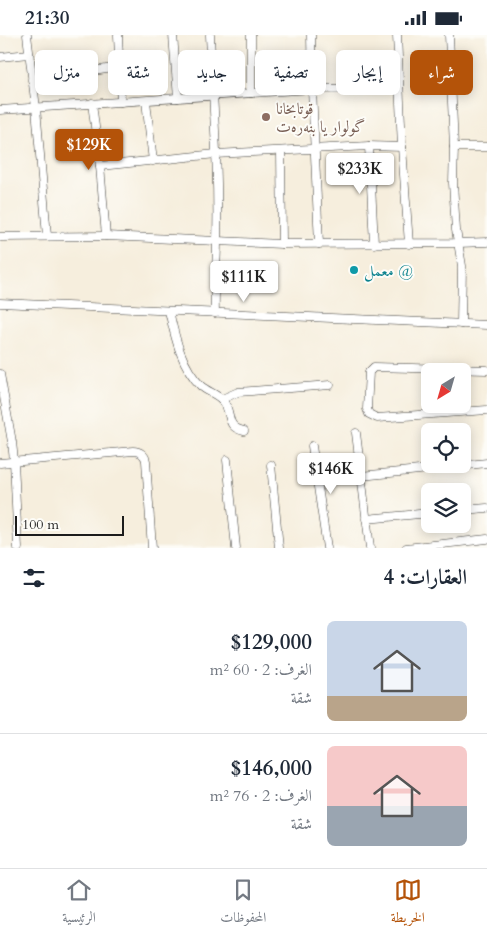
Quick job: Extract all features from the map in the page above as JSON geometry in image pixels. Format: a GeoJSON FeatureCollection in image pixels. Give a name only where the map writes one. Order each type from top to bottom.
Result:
{"type":"FeatureCollection","features":[{"type":"Feature","properties":{"kind":"street"},"geometry":{"type":"LineString","coordinates":[[27,35],[36,108],[47,237]]}},
{"type":"Feature","properties":{"kind":"street"},"geometry":{"type":"LineString","coordinates":[[118,35],[119,50]]}},
{"type":"Feature","properties":{"kind":"street"},"geometry":{"type":"LineString","coordinates":[[173,35],[178,98]]}},
{"type":"Feature","properties":{"kind":"street"},"geometry":{"type":"LineString","coordinates":[[210,35],[211,50]]}},
{"type":"Feature","properties":{"kind":"street"},"geometry":{"type":"LineString","coordinates":[[251,35],[252,93]]}},
{"type":"Feature","properties":{"kind":"street"},"geometry":{"type":"LineString","coordinates":[[311,35],[311,50]]}},
{"type":"Feature","properties":{"kind":"street"},"geometry":{"type":"LineString","coordinates":[[397,35],[398,50]]}},
{"type":"Feature","properties":{"kind":"street"},"geometry":{"type":"LineString","coordinates":[[449,35],[454,147],[453,183],[462,266],[461,324]]}},
{"type":"Feature","properties":{"kind":"street"},"geometry":{"type":"LineString","coordinates":[[0,57],[29,55]]}},
{"type":"Feature","properties":{"kind":"street"},"geometry":{"type":"LineString","coordinates":[[32,80],[108,69]]}},
{"type":"Feature","properties":{"kind":"street"},"geometry":{"type":"LineString","coordinates":[[245,93],[255,93]]}},
{"type":"Feature","properties":{"kind":"street"},"geometry":{"type":"LineString","coordinates":[[122,95],[122,101]]}},
{"type":"Feature","properties":{"kind":"street"},"geometry":{"type":"LineString","coordinates":[[0,110],[213,95],[217,241],[214,288],[215,313]]}},
{"type":"Feature","properties":{"kind":"street"},"geometry":{"type":"LineString","coordinates":[[312,95],[319,244]]}},
{"type":"Feature","properties":{"kind":"street"},"geometry":{"type":"LineString","coordinates":[[399,95],[409,244]]}},
{"type":"Feature","properties":{"kind":"street"},"geometry":{"type":"LineString","coordinates":[[146,101],[153,161]]}},
{"type":"Feature","properties":{"kind":"street"},"geometry":{"type":"LineString","coordinates":[[92,103],[106,236]]}},
{"type":"Feature","properties":{"kind":"street"},"geometry":{"type":"LineString","coordinates":[[100,166],[216,154],[370,146],[402,147]]}},
{"type":"Feature","properties":{"kind":"street"},"geometry":{"type":"LineString","coordinates":[[370,146],[374,243]]}},
{"type":"Feature","properties":{"kind":"street"},"geometry":{"type":"LineString","coordinates":[[454,147],[487,147]]}},
{"type":"Feature","properties":{"kind":"street"},"geometry":{"type":"LineString","coordinates":[[281,151],[282,244]]}},
{"type":"Feature","properties":{"kind":"street"},"geometry":{"type":"LineString","coordinates":[[0,237],[106,236],[282,244],[409,244],[487,241]]}},
{"type":"Feature","properties":{"kind":"street"},"geometry":{"type":"LineString","coordinates":[[0,303],[487,325]]}},
{"type":"Feature","properties":{"kind":"street"},"geometry":{"type":"LineString","coordinates":[[169,311],[177,344],[190,372],[204,389],[222,399],[227,406],[232,423],[244,431]]}},
{"type":"Feature","properties":{"kind":"street"},"geometry":{"type":"LineString","coordinates":[[487,370],[374,367],[369,372],[367,409],[369,414],[377,418],[487,410]]}},
{"type":"Feature","properties":{"kind":"street"},"geometry":{"type":"LineString","coordinates":[[0,374],[14,461],[18,548]]}},
{"type":"Feature","properties":{"kind":"street"},"geometry":{"type":"LineString","coordinates":[[222,399],[238,392],[330,385]]}},
{"type":"Feature","properties":{"kind":"street"},"geometry":{"type":"LineString","coordinates":[[356,433],[370,548]]}},
{"type":"Feature","properties":{"kind":"street"},"geometry":{"type":"LineString","coordinates":[[312,446],[327,548]]}},
{"type":"Feature","properties":{"kind":"street"},"geometry":{"type":"LineString","coordinates":[[0,463],[136,451],[142,453],[146,461],[152,548]]}},
{"type":"Feature","properties":{"kind":"street"},"geometry":{"type":"LineString","coordinates":[[227,460],[236,548]]}},
{"type":"Feature","properties":{"kind":"street"},"geometry":{"type":"LineString","coordinates":[[361,476],[487,463]]}},
{"type":"Feature","properties":{"kind":"street"},"geometry":{"type":"LineString","coordinates":[[271,465],[279,548]]}},
{"type":"Feature","properties":{"kind":"street"},"geometry":{"type":"LineString","coordinates":[[471,509],[487,507]]}},
{"type":"Feature","properties":{"kind":"street"},"geometry":{"type":"LineString","coordinates":[[366,519],[421,514]]}},
{"type":"Feature","properties":{"kind":"street"},"geometry":{"type":"LineString","coordinates":[[406,548],[487,539]]}},
{"type":"Feature","properties":{"kind":"place","name":"قوتابخانا گولوار یا بنەرەت"},"geometry":{"type":"Point","coordinates":[266,117]}},
{"type":"Feature","properties":{"kind":"place","name":"معمل @"},"geometry":{"type":"Point","coordinates":[354,270]}}]}
